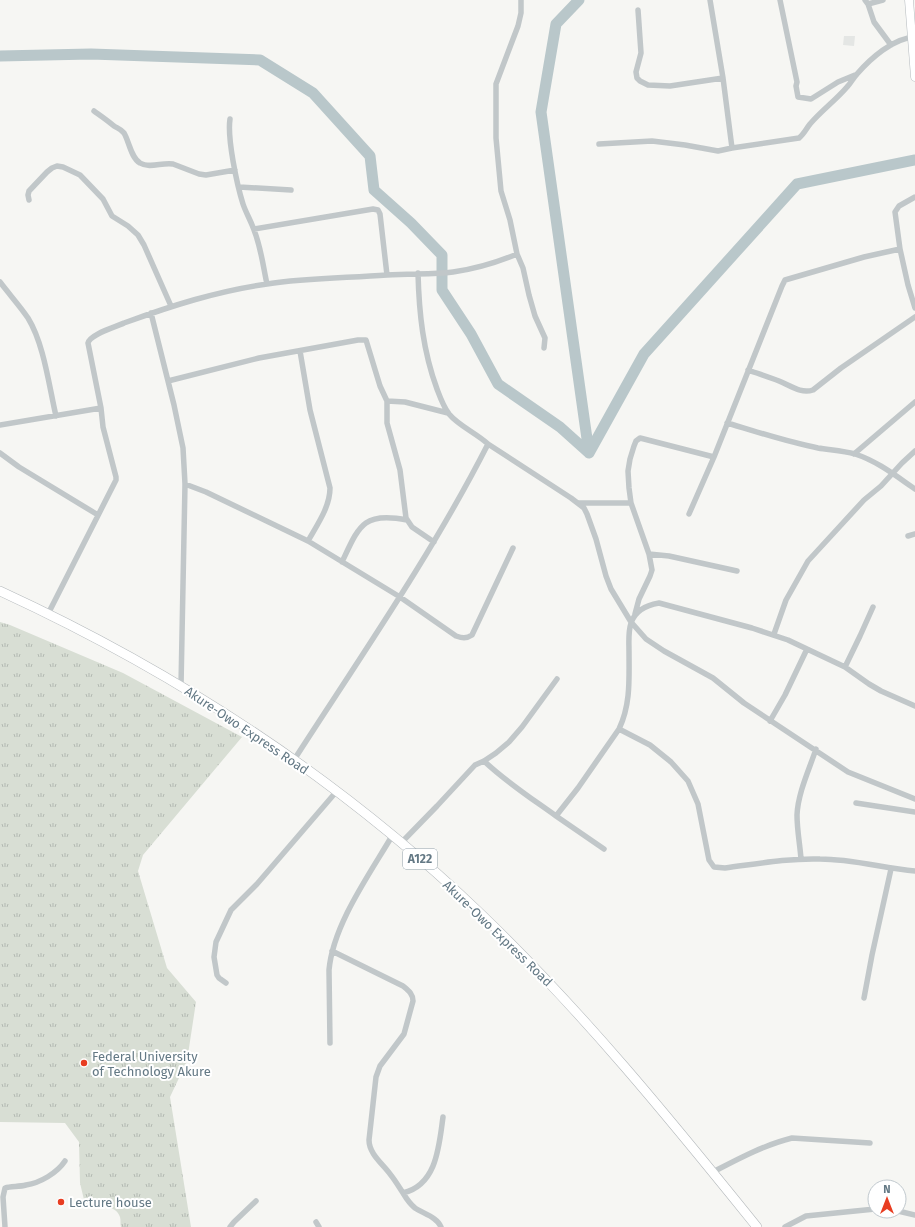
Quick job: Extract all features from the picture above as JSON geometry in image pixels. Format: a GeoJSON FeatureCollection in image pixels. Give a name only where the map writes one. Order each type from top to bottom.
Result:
{"type":"FeatureCollection","features":[{"type":"Feature","properties":{"kind":"highway","name":"Akure-Owo Express Road"},"geometry":{"type":"LineString","coordinates":[[0,591],[105,642],[220,709],[294,760],[401,843],[481,914],[525,957],[586,1022],[757,1227]]}},
{"type":"Feature","properties":{"kind":"main road"},"geometry":{"type":"LineString","coordinates":[[909,0],[915,77]]}},
{"type":"Feature","properties":{"kind":"street"},"geometry":{"type":"LineString","coordinates":[[521,0],[521,13],[518,26],[496,84],[496,138],[500,183],[517,254],[523,268],[535,316],[544,338],[544,348]]}},
{"type":"Feature","properties":{"kind":"street"},"geometry":{"type":"LineString","coordinates":[[710,0],[723,78],[732,148]]}},
{"type":"Feature","properties":{"kind":"street"},"geometry":{"type":"LineString","coordinates":[[780,0],[797,82],[796,86],[798,97],[811,98],[838,82],[857,74]]}},
{"type":"Feature","properties":{"kind":"street"},"geometry":{"type":"LineString","coordinates":[[883,0],[867,2],[874,22],[891,45]]}},
{"type":"Feature","properties":{"kind":"street"},"geometry":{"type":"LineString","coordinates":[[638,10],[641,53],[636,72],[637,78],[640,81],[648,85],[670,86],[723,78]]}},
{"type":"Feature","properties":{"kind":"street"},"geometry":{"type":"LineString","coordinates":[[599,144],[652,141],[718,151],[768,142],[795,140],[804,134],[810,124],[882,50],[913,37]]}},
{"type":"Feature","properties":{"kind":"street"},"geometry":{"type":"LineString","coordinates":[[94,112],[107,119],[115,127],[122,131],[134,156],[140,163],[152,166],[173,164],[199,174],[206,175],[235,170]]}},
{"type":"Feature","properties":{"kind":"street"},"geometry":{"type":"LineString","coordinates":[[230,119],[229,130],[235,170],[242,202],[254,229],[267,284]]}},
{"type":"Feature","properties":{"kind":"street"},"geometry":{"type":"LineString","coordinates":[[29,200],[29,191],[52,168],[57,166],[63,167],[80,175],[103,199],[112,216],[128,226],[138,235],[144,245],[171,306]]}},
{"type":"Feature","properties":{"kind":"street"},"geometry":{"type":"LineString","coordinates":[[239,187],[292,190]]}},
{"type":"Feature","properties":{"kind":"street"},"geometry":{"type":"LineString","coordinates":[[915,197],[899,206],[895,212],[900,249],[915,308]]}},
{"type":"Feature","properties":{"kind":"street"},"geometry":{"type":"LineString","coordinates":[[254,229],[373,209],[378,210],[380,214],[387,275]]}},
{"type":"Feature","properties":{"kind":"street"},"geometry":{"type":"LineString","coordinates":[[689,514],[714,457],[785,280],[864,257],[900,249]]}},
{"type":"Feature","properties":{"kind":"street"},"geometry":{"type":"LineString","coordinates":[[48,614],[116,477],[104,427],[88,343],[92,337],[151,313],[207,295],[267,284],[418,273],[454,272],[517,254]]}},
{"type":"Feature","properties":{"kind":"street"},"geometry":{"type":"LineString","coordinates":[[418,273],[418,303],[425,350],[432,374],[443,404],[448,413],[455,420],[473,431],[488,444],[584,508],[591,524],[611,590],[631,622],[646,639],[658,648],[713,678],[744,703],[816,749],[848,772],[915,799]]}},
{"type":"Feature","properties":{"kind":"street"},"geometry":{"type":"LineString","coordinates":[[0,282],[28,319],[35,333],[56,416]]}},
{"type":"Feature","properties":{"kind":"street"},"geometry":{"type":"LineString","coordinates":[[151,313],[183,448],[185,484],[181,686]]}},
{"type":"Feature","properties":{"kind":"street"},"geometry":{"type":"LineString","coordinates":[[748,370],[780,381],[799,390],[813,390],[841,368],[915,317]]}},
{"type":"Feature","properties":{"kind":"street"},"geometry":{"type":"LineString","coordinates":[[168,381],[259,358],[358,340],[366,340],[368,342],[380,386],[387,401],[387,423],[400,470],[407,520],[412,527],[434,542]]}},
{"type":"Feature","properties":{"kind":"street"},"geometry":{"type":"LineString","coordinates":[[300,351],[310,410],[330,488],[328,504],[308,541]]}},
{"type":"Feature","properties":{"kind":"street"},"geometry":{"type":"LineString","coordinates":[[387,401],[405,402],[448,413]]}},
{"type":"Feature","properties":{"kind":"street"},"geometry":{"type":"LineString","coordinates":[[854,454],[915,402]]}},
{"type":"Feature","properties":{"kind":"street"},"geometry":{"type":"LineString","coordinates":[[0,425],[101,408]]}},
{"type":"Feature","properties":{"kind":"street"},"geometry":{"type":"LineString","coordinates":[[727,423],[776,438],[818,448],[854,454],[873,462],[915,489]]}},
{"type":"Feature","properties":{"kind":"street"},"geometry":{"type":"LineString","coordinates":[[635,616],[640,599],[652,570],[649,554],[631,503],[628,471],[636,441],[640,438],[714,457]]}},
{"type":"Feature","properties":{"kind":"street"},"geometry":{"type":"LineString","coordinates":[[294,760],[434,542],[488,444]]}},
{"type":"Feature","properties":{"kind":"street"},"geometry":{"type":"LineString","coordinates":[[774,634],[786,600],[808,561],[848,517],[915,451]]}},
{"type":"Feature","properties":{"kind":"street"},"geometry":{"type":"LineString","coordinates":[[0,453],[19,467],[98,515]]}},
{"type":"Feature","properties":{"kind":"street"},"geometry":{"type":"LineString","coordinates":[[185,484],[206,492],[308,541],[400,597],[456,636],[462,638],[468,638],[472,635],[513,548]]}},
{"type":"Feature","properties":{"kind":"street"},"geometry":{"type":"LineString","coordinates":[[579,504],[631,503]]}},
{"type":"Feature","properties":{"kind":"street"},"geometry":{"type":"LineString","coordinates":[[342,562],[357,532],[363,525],[371,520],[381,517],[392,517],[407,520]]}},
{"type":"Feature","properties":{"kind":"street"},"geometry":{"type":"LineString","coordinates":[[908,536],[915,534]]}},
{"type":"Feature","properties":{"kind":"street"},"geometry":{"type":"LineString","coordinates":[[649,554],[674,557],[737,571]]}},
{"type":"Feature","properties":{"kind":"street"},"geometry":{"type":"LineString","coordinates":[[556,816],[578,788],[619,729],[623,720],[629,690],[629,639],[631,622],[635,616],[650,605],[659,603],[774,634],[845,667],[881,691],[915,706]]}},
{"type":"Feature","properties":{"kind":"street"},"geometry":{"type":"LineString","coordinates":[[845,667],[873,607]]}},
{"type":"Feature","properties":{"kind":"street"},"geometry":{"type":"LineString","coordinates":[[770,720],[785,695],[807,649]]}},
{"type":"Feature","properties":{"kind":"street"},"geometry":{"type":"LineString","coordinates":[[401,843],[475,765],[496,753],[513,737],[557,679]]}},
{"type":"Feature","properties":{"kind":"street"},"geometry":{"type":"LineString","coordinates":[[619,729],[650,745],[671,762],[688,780],[698,804],[709,860],[714,867],[725,868],[801,859],[820,859],[846,860],[891,869],[915,871]]}},
{"type":"Feature","properties":{"kind":"street"},"geometry":{"type":"LineString","coordinates":[[801,859],[797,815],[798,806],[816,749]]}},
{"type":"Feature","properties":{"kind":"street"},"geometry":{"type":"LineString","coordinates":[[484,761],[518,790],[604,849]]}},
{"type":"Feature","properties":{"kind":"street"},"geometry":{"type":"LineString","coordinates":[[226,983],[216,975],[214,957],[216,942],[231,910],[257,884],[336,792]]}},
{"type":"Feature","properties":{"kind":"street"},"geometry":{"type":"LineString","coordinates":[[856,803],[915,812]]}},
{"type":"Feature","properties":{"kind":"street"},"geometry":{"type":"LineString","coordinates":[[330,1043],[329,970],[332,951],[339,929],[364,882],[392,836]]}},
{"type":"Feature","properties":{"kind":"street"},"geometry":{"type":"LineString","coordinates":[[864,998],[891,869]]}},
{"type":"Feature","properties":{"kind":"street"},"geometry":{"type":"LineString","coordinates":[[332,951],[403,986],[411,993],[413,997],[412,1007],[404,1034],[380,1066],[376,1078],[369,1144],[374,1154],[414,1207],[435,1219],[439,1222],[441,1227]]}},
{"type":"Feature","properties":{"kind":"street"},"geometry":{"type":"LineString","coordinates":[[403,1193],[416,1188],[432,1170],[437,1158],[443,1117]]}},
{"type":"Feature","properties":{"kind":"street"},"geometry":{"type":"LineString","coordinates":[[712,1172],[740,1158],[780,1141],[792,1138],[870,1143]]}},
{"type":"Feature","properties":{"kind":"street"},"geometry":{"type":"LineString","coordinates":[[5,1227],[2,1197],[4,1188],[28,1185],[38,1182],[61,1168],[65,1161]]}},
{"type":"Feature","properties":{"kind":"street"},"geometry":{"type":"LineString","coordinates":[[230,1227],[256,1201]]}},
{"type":"Feature","properties":{"kind":"street"},"geometry":{"type":"LineString","coordinates":[[785,1227],[806,1216],[867,1210]]}},
{"type":"Feature","properties":{"kind":"shaded area"},"geometry":{"type":"Polygon","coordinates":[[[844,36],[855,36],[854,46],[843,45],[844,36]]]}},
{"type":"Feature","properties":{"kind":"green space","name":"Federal University of Technology Akure"},"geometry":{"type":"Polygon","coordinates":[[[0,622],[123,673],[242,737],[143,855],[138,871],[167,968],[196,1002],[187,1061],[170,1097],[191,1227],[121,1227],[118,1213],[110,1207],[85,1204],[80,1183],[79,1142],[65,1123],[0,1122],[0,622]]]}},
{"type":"Feature","properties":{"kind":"waterway"},"geometry":{"type":"LineString","coordinates":[[579,0],[556,24],[541,112],[589,453]]}},
{"type":"Feature","properties":{"kind":"waterway"},"geometry":{"type":"LineString","coordinates":[[0,56],[91,54],[260,60],[313,93],[370,156],[374,190],[411,223],[442,255],[442,290],[471,334],[498,384],[560,427],[589,453],[644,354],[797,184],[915,160]]}},
{"type":"Feature","properties":{"kind":"place","name":"Federal University of Technology Akure"},"geometry":{"type":"Point","coordinates":[84,1063]}},
{"type":"Feature","properties":{"kind":"place","name":"Lecture house"},"geometry":{"type":"Point","coordinates":[61,1202]}}]}
